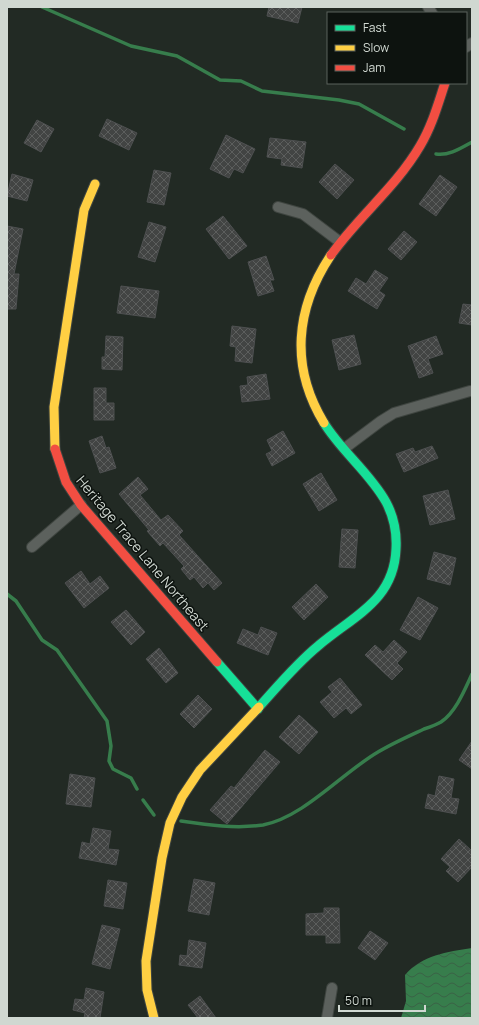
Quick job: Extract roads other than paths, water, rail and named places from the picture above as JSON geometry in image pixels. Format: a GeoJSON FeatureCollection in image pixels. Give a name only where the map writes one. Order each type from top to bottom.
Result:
{"type":"FeatureCollection","features":[{"type":"Feature","properties":{"kind":"street"},"geometry":{"type":"LineString","coordinates":[[154,1018],[146,989],[145,968],[165,846],[174,813],[201,769],[303,660],[372,603],[390,582],[393,573],[398,546],[393,516],[380,492],[327,427],[314,405],[303,373],[300,347],[302,321],[308,297],[322,266],[340,242],[417,152],[429,131],[445,84]]}},
{"type":"Feature","properties":{"kind":"street","name":"Heritage Trace Lane Northeast"},"geometry":{"type":"LineString","coordinates":[[95,184],[84,210],[53,427],[56,458],[69,490],[81,505],[258,708]]}},
{"type":"Feature","properties":{"kind":"street"},"geometry":{"type":"LineString","coordinates":[[278,207],[303,214],[340,242]]}},
{"type":"Feature","properties":{"kind":"street"},"geometry":{"type":"LineString","coordinates":[[344,448],[381,421],[394,414],[470,391]]}},
{"type":"Feature","properties":{"kind":"street"},"geometry":{"type":"LineString","coordinates":[[32,546],[81,505]]}},
{"type":"Feature","properties":{"kind":"street"},"geometry":{"type":"LineString","coordinates":[[327,1018],[332,988]]}},
{"type":"Feature","properties":{"kind":"water"},"geometry":{"type":"Polygon","coordinates":[[[472,948],[472,1018],[401,1018],[406,1001],[405,975],[412,968],[427,959],[436,956],[472,948]]]}},
{"type":"Feature","properties":{"kind":"waterway"},"geometry":{"type":"LineString","coordinates":[[42,7],[131,46],[177,56],[220,80],[241,81],[262,91],[339,100],[359,104],[404,129]]}},
{"type":"Feature","properties":{"kind":"waterway"},"geometry":{"type":"LineString","coordinates":[[436,154],[450,153],[472,142]]}},
{"type":"Feature","properties":{"kind":"waterway"},"geometry":{"type":"LineString","coordinates":[[7,594],[16,601],[42,640],[57,650],[107,721],[111,746],[109,761],[113,769],[131,778],[137,789]]}},
{"type":"Feature","properties":{"kind":"waterway"},"geometry":{"type":"LineString","coordinates":[[181,821],[243,827],[263,825],[293,813],[308,804],[378,752],[441,722],[456,706],[472,674]]}},
{"type":"Feature","properties":{"kind":"waterway"},"geometry":{"type":"LineString","coordinates":[[143,800],[154,815]]}}]}
